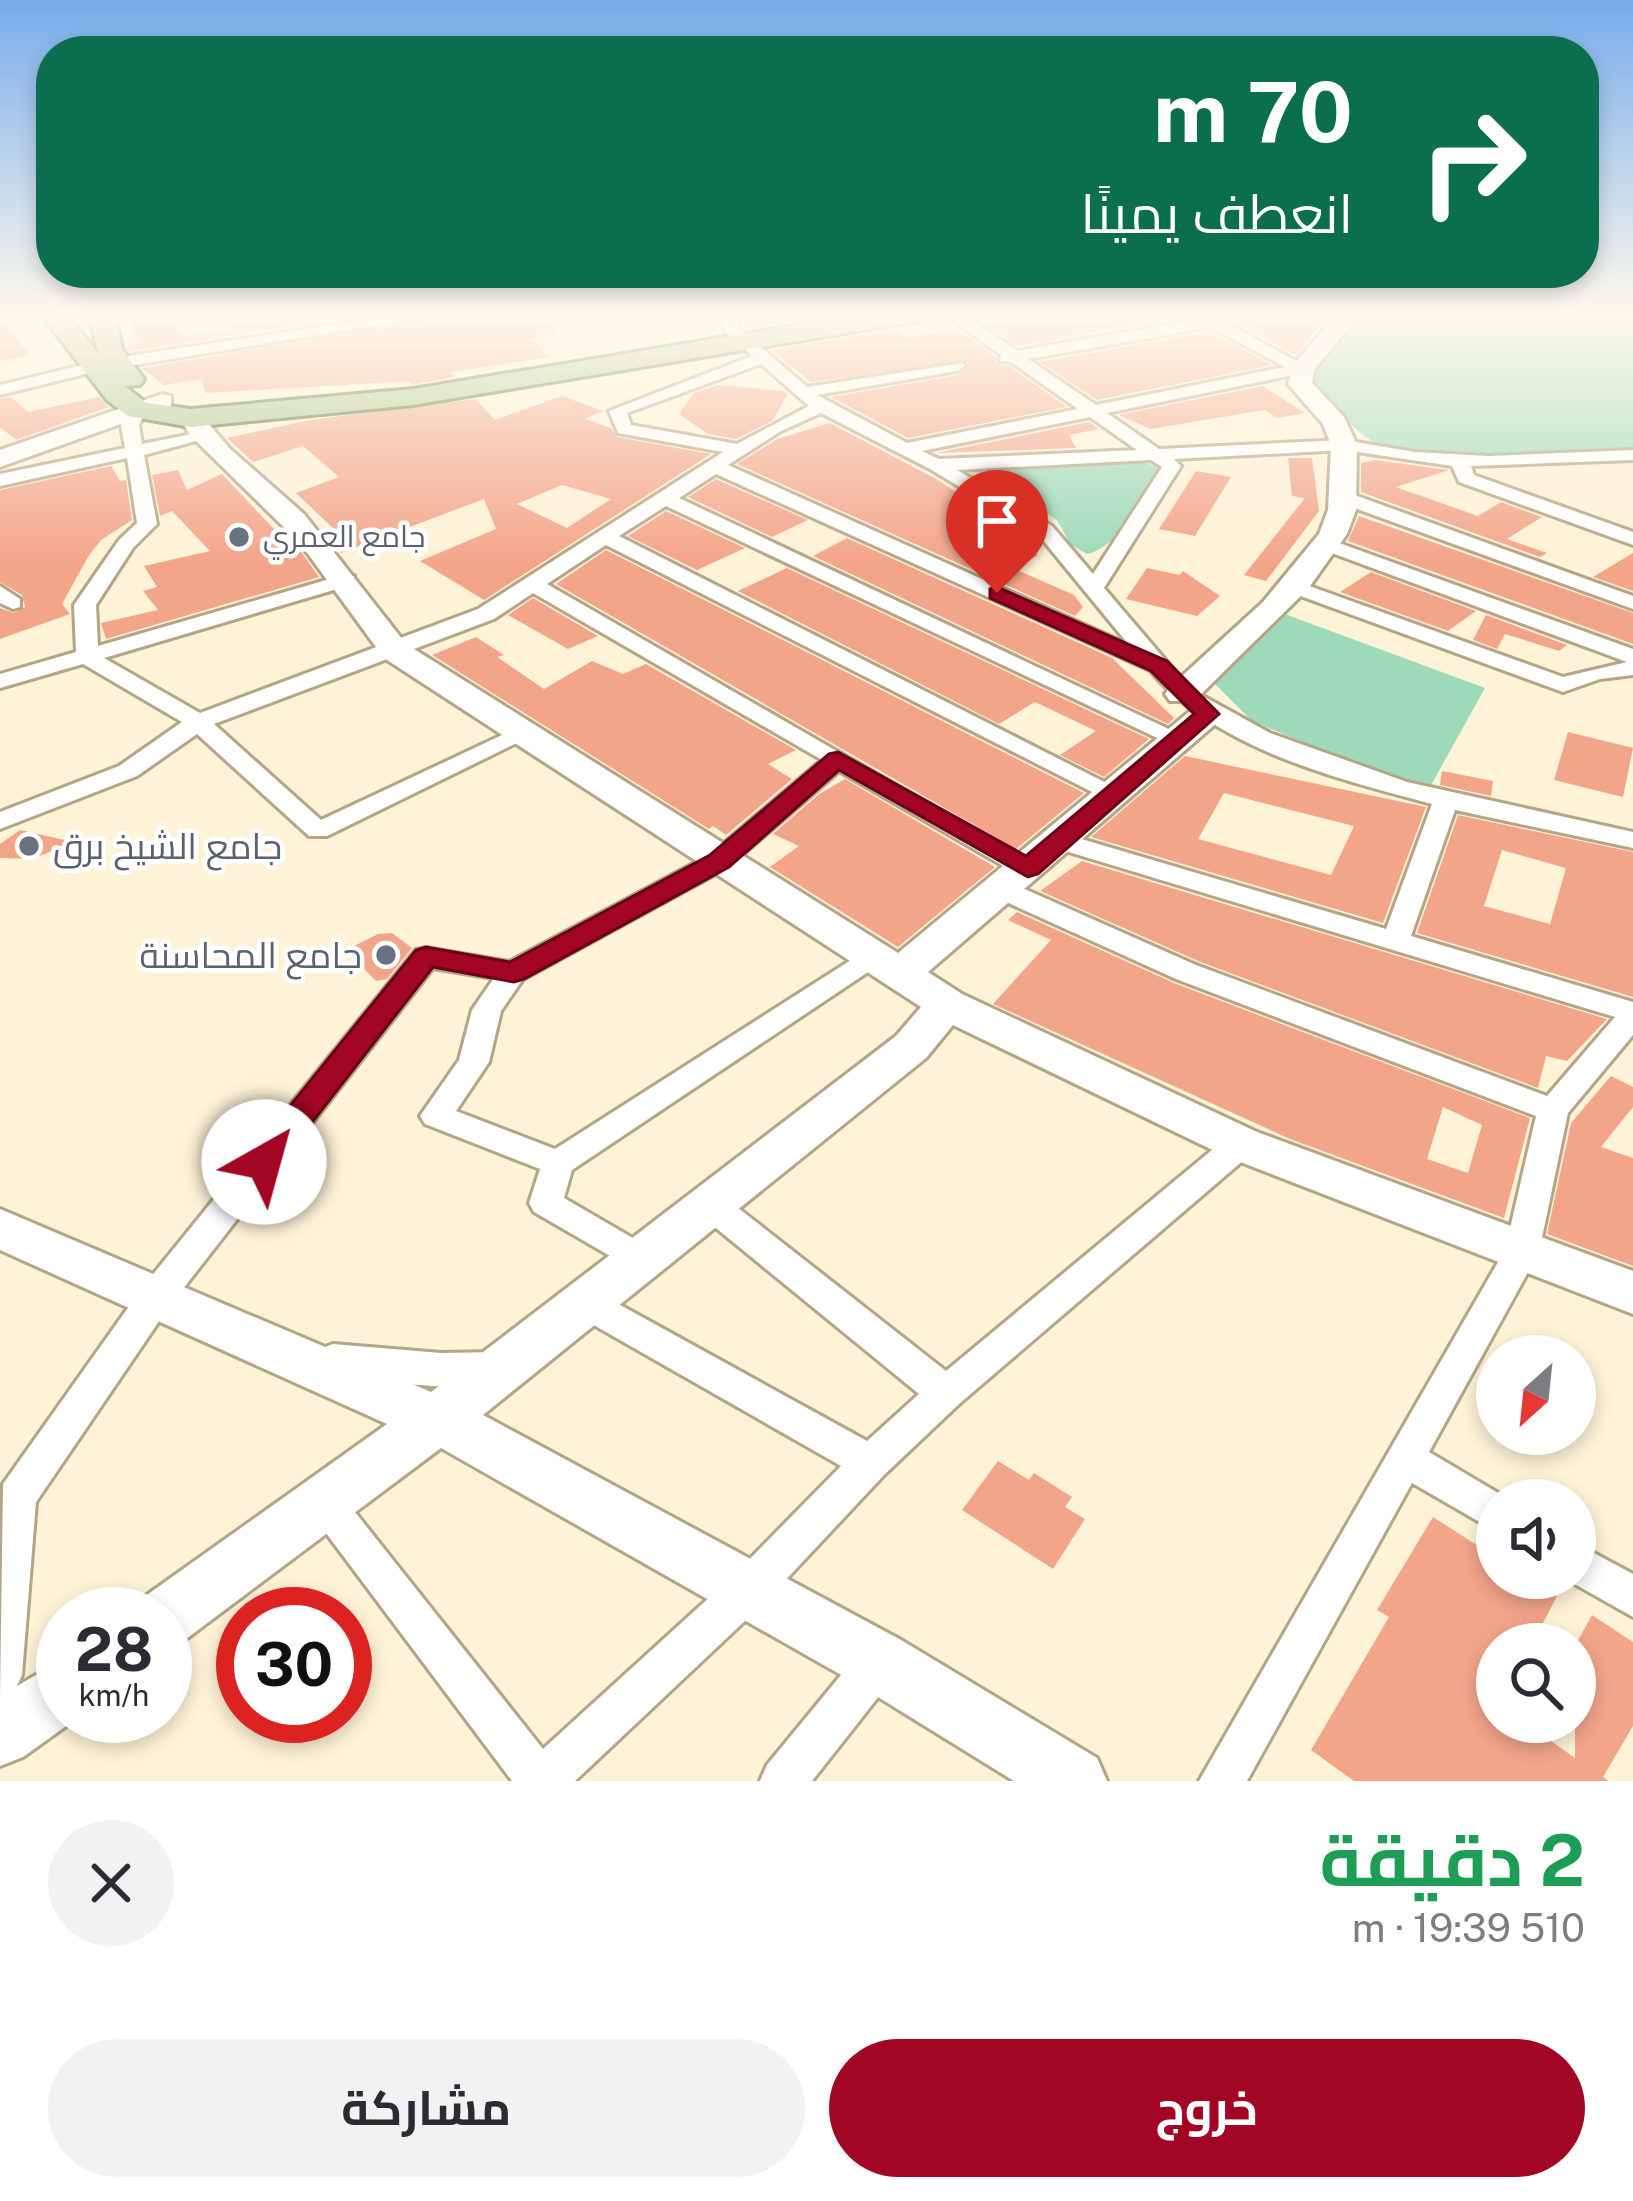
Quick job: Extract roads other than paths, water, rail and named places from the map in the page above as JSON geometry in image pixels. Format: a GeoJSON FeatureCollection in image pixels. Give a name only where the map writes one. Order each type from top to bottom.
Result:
{"type":"FeatureCollection","features":[{"type":"Feature","properties":{"kind":"main road"},"geometry":{"type":"LineString","coordinates":[[140,396],[200,433],[258,409]]}},
{"type":"Feature","properties":{"kind":"main road"},"geometry":{"type":"LineString","coordinates":[[150,405],[258,409],[417,396]]}},
{"type":"Feature","properties":{"kind":"street"},"geometry":{"type":"LineString","coordinates":[[643,396],[618,411],[624,429],[740,450]]}},
{"type":"Feature","properties":{"kind":"street"},"geometry":{"type":"LineString","coordinates":[[809,396],[1045,530],[1159,666],[1190,716]]}},
{"type":"Feature","properties":{"kind":"street"},"geometry":{"type":"LineString","coordinates":[[0,821],[128,770],[198,722],[486,614],[813,400],[829,396]]}},
{"type":"Feature","properties":{"kind":"street"},"geometry":{"type":"LineString","coordinates":[[1074,396],[1172,466],[1094,588]]}},
{"type":"Feature","properties":{"kind":"street"},"geometry":{"type":"LineString","coordinates":[[1095,410],[1164,396]]}},
{"type":"Feature","properties":{"kind":"street"},"geometry":{"type":"LineString","coordinates":[[644,1261],[546,1203],[558,1163],[885,968],[1016,879],[1117,795],[1190,716],[1328,545],[1343,507],[1337,466],[1344,445],[1335,422],[1311,396]]}},
{"type":"Feature","properties":{"kind":"street"},"geometry":{"type":"LineString","coordinates":[[87,657],[85,605],[126,544],[147,524],[129,422],[150,405]]}},
{"type":"Feature","properties":{"kind":"street"},"geometry":{"type":"LineString","coordinates":[[1,463],[150,405]]}},
{"type":"Feature","properties":{"kind":"street"},"geometry":{"type":"LineString","coordinates":[[905,449],[1095,410]]}},
{"type":"Feature","properties":{"kind":"street"},"geometry":{"type":"LineString","coordinates":[[1,463],[137,452],[200,433],[276,501],[347,580],[395,650],[885,968],[947,1004],[1241,1144],[1633,1293]]}},
{"type":"Feature","properties":{"kind":"street"},"geometry":{"type":"LineString","coordinates":[[935,466],[1344,445],[1397,458],[1459,460],[1633,454]]}},
{"type":"Feature","properties":{"kind":"street"},"geometry":{"type":"LineString","coordinates":[[1459,460],[1466,478],[1633,539]]}},
{"type":"Feature","properties":{"kind":"street"},"geometry":{"type":"LineString","coordinates":[[714,466],[1159,666]]}},
{"type":"Feature","properties":{"kind":"street"},"geometry":{"type":"LineString","coordinates":[[1342,497],[1633,603]]}},
{"type":"Feature","properties":{"kind":"street"},"geometry":{"type":"LineString","coordinates":[[664,498],[1319,765],[1446,800],[1633,840]]}},
{"type":"Feature","properties":{"kind":"street"},"geometry":{"type":"LineString","coordinates":[[605,537],[1117,795]]}},
{"type":"Feature","properties":{"kind":"street"},"geometry":{"type":"LineString","coordinates":[[1328,545],[1633,657]]}},
{"type":"Feature","properties":{"kind":"street"},"geometry":{"type":"LineString","coordinates":[[0,681],[347,580]]}},
{"type":"Feature","properties":{"kind":"street"},"geometry":{"type":"LineString","coordinates":[[533,584],[838,759],[1016,879],[1186,972],[1553,1109]]}},
{"type":"Feature","properties":{"kind":"street"},"geometry":{"type":"LineString","coordinates":[[1291,586],[1563,685],[1596,673],[1633,668]]}},
{"type":"Feature","properties":{"kind":"street"},"geometry":{"type":"LineString","coordinates":[[87,657],[198,722],[318,831],[523,734]]}},
{"type":"Feature","properties":{"kind":"street"},"geometry":{"type":"LineString","coordinates":[[558,1163],[436,1116],[474,1062],[487,1010],[514,973],[719,861],[838,759]]}},
{"type":"Feature","properties":{"kind":"street"},"geometry":{"type":"LineString","coordinates":[[1395,940],[1446,800]]}},
{"type":"Feature","properties":{"kind":"street"},"geometry":{"type":"LineString","coordinates":[[1061,841],[1633,1013],[1553,1109],[1522,1252],[1222,1781]]}},
{"type":"Feature","properties":{"kind":"street"},"geometry":{"type":"LineString","coordinates":[[0,1675],[17,1497],[155,1298],[426,957],[514,973]]}},
{"type":"Feature","properties":{"kind":"street"},"geometry":{"type":"LineString","coordinates":[[192,1599],[325,1505],[589,1305],[911,1047],[947,1004]]}},
{"type":"Feature","properties":{"kind":"street"},"geometry":{"type":"LineString","coordinates":[[325,1505],[542,1781],[749,1589],[870,1463],[946,1393],[1241,1144]]}},
{"type":"Feature","properties":{"kind":"street"},"geometry":{"type":"LineString","coordinates":[[712,1206],[946,1393]]}},
{"type":"Feature","properties":{"kind":"street"},"geometry":{"type":"LineString","coordinates":[[0,1229],[482,1441],[879,1662],[1074,1781]]}},
{"type":"Feature","properties":{"kind":"street"},"geometry":{"type":"LineString","coordinates":[[589,1305],[870,1463]]}},
{"type":"Feature","properties":{"kind":"street"},"geometry":{"type":"LineString","coordinates":[[252,1342],[376,1366],[509,1367]]}},
{"type":"Feature","properties":{"kind":"street"},"geometry":{"type":"LineString","coordinates":[[1404,1457],[1476,1501]]}},
{"type":"Feature","properties":{"kind":"street"},"geometry":{"type":"LineString","coordinates":[[1596,1575],[1633,1597]]}},
{"type":"Feature","properties":{"kind":"street"},"geometry":{"type":"LineString","coordinates":[[783,1781],[879,1662]]}},
{"type":"Feature","properties":{"kind":"street"},"geometry":{"type":"LineString","coordinates":[[0,1734],[36,1709]]}},
{"type":"Feature","properties":{"kind":"place","name":"جامع العمري"},"geometry":{"type":"Point","coordinates":[239,537]}},
{"type":"Feature","properties":{"kind":"place","name":"جامع الشيخ برق"},"geometry":{"type":"Point","coordinates":[29,846]}},
{"type":"Feature","properties":{"kind":"place","name":"جامع المحاسنة"},"geometry":{"type":"Point","coordinates":[386,955]}}]}
